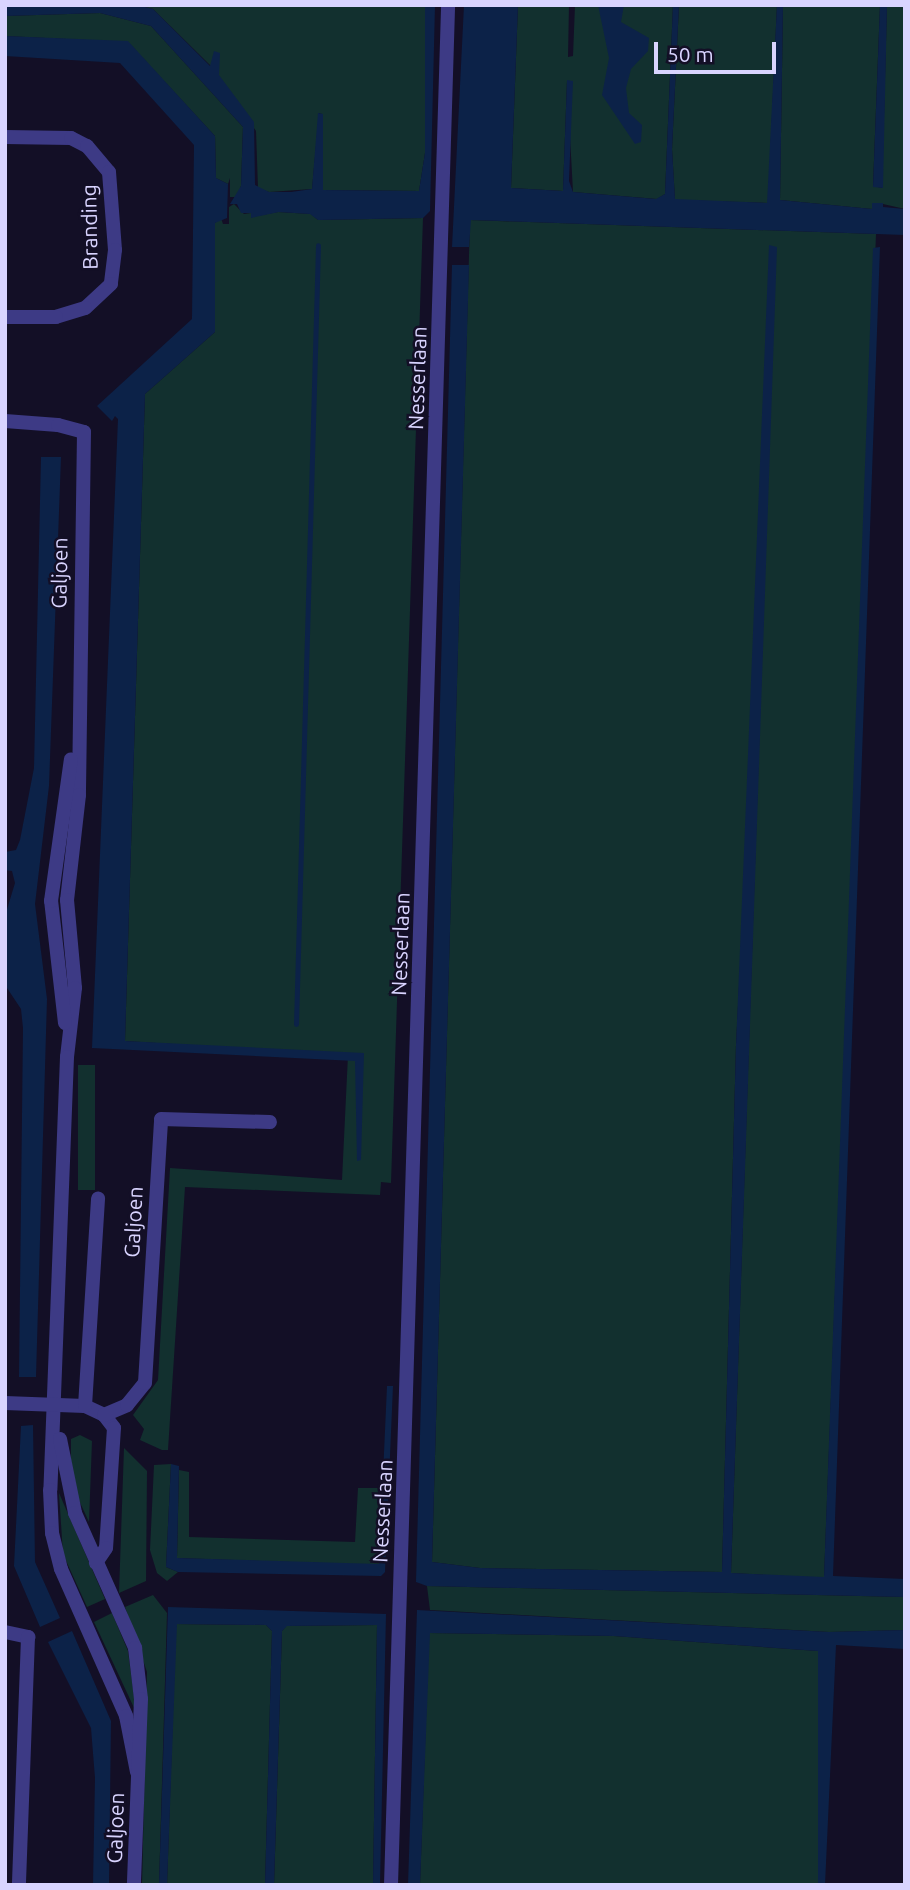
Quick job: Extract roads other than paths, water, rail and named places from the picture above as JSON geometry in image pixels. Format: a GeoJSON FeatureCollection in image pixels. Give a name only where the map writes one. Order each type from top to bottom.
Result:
{"type":"FeatureCollection","features":[{"type":"Feature","properties":{"kind":"street","name":"Nesserlaan"},"geometry":{"type":"LineString","coordinates":[[391,1885],[448,5]]}},
{"type":"Feature","properties":{"kind":"street","name":"Branding"},"geometry":{"type":"LineString","coordinates":[[5,137],[71,138],[87,146],[109,172],[115,250],[111,284],[85,308],[56,317],[5,317]]}},
{"type":"Feature","properties":{"kind":"street","name":"Galjoen"},"geometry":{"type":"LineString","coordinates":[[5,421],[58,425],[84,432],[77,716],[51,901],[67,1057],[56,1407],[50,1490],[52,1533],[61,1569],[126,1716],[137,1772]]}},
{"type":"Feature","properties":{"kind":"street","name":"Galjoen"},"geometry":{"type":"LineString","coordinates":[[104,1415],[127,1405],[145,1383],[161,1119],[270,1122]]}},
{"type":"Feature","properties":{"kind":"street","name":"Galjoen"},"geometry":{"type":"LineString","coordinates":[[85,1406],[98,1198]]}},
{"type":"Feature","properties":{"kind":"street"},"geometry":{"type":"LineString","coordinates":[[12,1403],[56,1407],[85,1406],[104,1415],[114,1428],[106,1548],[96,1563]]}},
{"type":"Feature","properties":{"kind":"street","name":"Galjoen"},"geometry":{"type":"LineString","coordinates":[[56,1407],[63,1470],[96,1563],[135,1648],[141,1699],[134,1885]]}},
{"type":"Feature","properties":{"kind":"street"},"geometry":{"type":"LineString","coordinates":[[5,1632],[28,1637],[19,1885]]}},
{"type":"Feature","properties":{"kind":"street"},"geometry":{"type":"LineString","coordinates":[[5,1807],[21,1808]]}},
{"type":"Feature","properties":{"kind":"water"},"geometry":{"type":"Polygon","coordinates":[[[5,5],[137,5],[153,9],[210,66],[214,51],[220,53],[219,75],[254,122],[255,185],[269,192],[291,192],[312,189],[318,113],[323,114],[323,190],[419,191],[425,153],[425,5],[435,5],[430,211],[423,218],[318,220],[310,214],[279,212],[251,218],[251,213],[241,213],[237,204],[230,204],[241,186],[243,127],[151,26],[100,13],[5,16],[5,5]]]}},
{"type":"Feature","properties":{"kind":"water"},"geometry":{"type":"Polygon","coordinates":[[[464,5],[518,5],[511,188],[563,191],[567,80],[573,81],[569,181],[573,192],[656,199],[665,194],[673,5],[679,5],[672,149],[675,199],[767,203],[777,5],[783,5],[780,200],[872,209],[872,203],[883,203],[883,207],[905,209],[905,235],[471,220],[469,247],[452,247],[464,5]]]}},
{"type":"Feature","properties":{"kind":"water"},"geometry":{"type":"Polygon","coordinates":[[[598,5],[624,5],[621,22],[649,38],[648,51],[631,69],[626,88],[629,113],[642,125],[641,142],[635,144],[602,95],[609,58],[598,5]]]}},
{"type":"Feature","properties":{"kind":"water"},"geometry":{"type":"Polygon","coordinates":[[[880,5],[887,5],[883,188],[873,187],[880,5]]]}},
{"type":"Feature","properties":{"kind":"water"},"geometry":{"type":"Polygon","coordinates":[[[5,36],[128,41],[215,136],[216,178],[228,184],[227,218],[215,223],[215,332],[145,394],[125,1041],[364,1053],[361,1160],[357,1161],[355,1061],[92,1048],[118,419],[115,416],[112,421],[97,406],[192,319],[194,145],[120,63],[5,56],[5,36]]]}},
{"type":"Feature","properties":{"kind":"water"},"geometry":{"type":"Polygon","coordinates":[[[769,245],[777,247],[731,1573],[824,1577],[873,248],[880,247],[833,1576],[905,1579],[905,1597],[427,1586],[416,1582],[452,265],[469,265],[432,1562],[480,1568],[722,1572],[736,1045],[769,245]]]}},
{"type":"Feature","properties":{"kind":"water"},"geometry":{"type":"Polygon","coordinates":[[[41,457],[61,457],[49,786],[35,904],[47,999],[36,1377],[19,1377],[23,1028],[21,1009],[5,985],[5,916],[15,883],[12,871],[5,870],[5,852],[16,850],[20,840],[34,768],[41,457]]]}},
{"type":"Feature","properties":{"kind":"water"},"geometry":{"type":"Polygon","coordinates":[[[387,1386],[393,1386],[385,1572],[381,1576],[178,1572],[166,1567],[171,1464],[179,1466],[177,1558],[379,1564],[387,1386]]]}},
{"type":"Feature","properties":{"kind":"water"},"geometry":{"type":"Polygon","coordinates":[[[33,1425],[35,1562],[60,1618],[40,1627],[14,1566],[21,1426],[33,1425]]]}},
{"type":"Feature","properties":{"kind":"water"},"geometry":{"type":"Polygon","coordinates":[[[168,1607],[386,1614],[380,1885],[373,1885],[377,1625],[287,1626],[282,1631],[274,1885],[265,1885],[272,1631],[266,1625],[177,1624],[167,1885],[159,1885],[168,1607]]]}},
{"type":"Feature","properties":{"kind":"water"},"geometry":{"type":"Polygon","coordinates":[[[417,1610],[829,1632],[905,1630],[905,1649],[836,1645],[825,1885],[818,1885],[818,1651],[614,1636],[430,1633],[420,1885],[408,1885],[417,1610]]]}},
{"type":"Feature","properties":{"kind":"water"},"geometry":{"type":"Polygon","coordinates":[[[72,1631],[111,1721],[109,1885],[93,1885],[95,1778],[91,1728],[48,1642],[72,1631]]]}},
{"type":"Feature","properties":{"kind":"waterway"},"geometry":{"type":"LineString","coordinates":[[296,1024],[318,245]]}}]}
